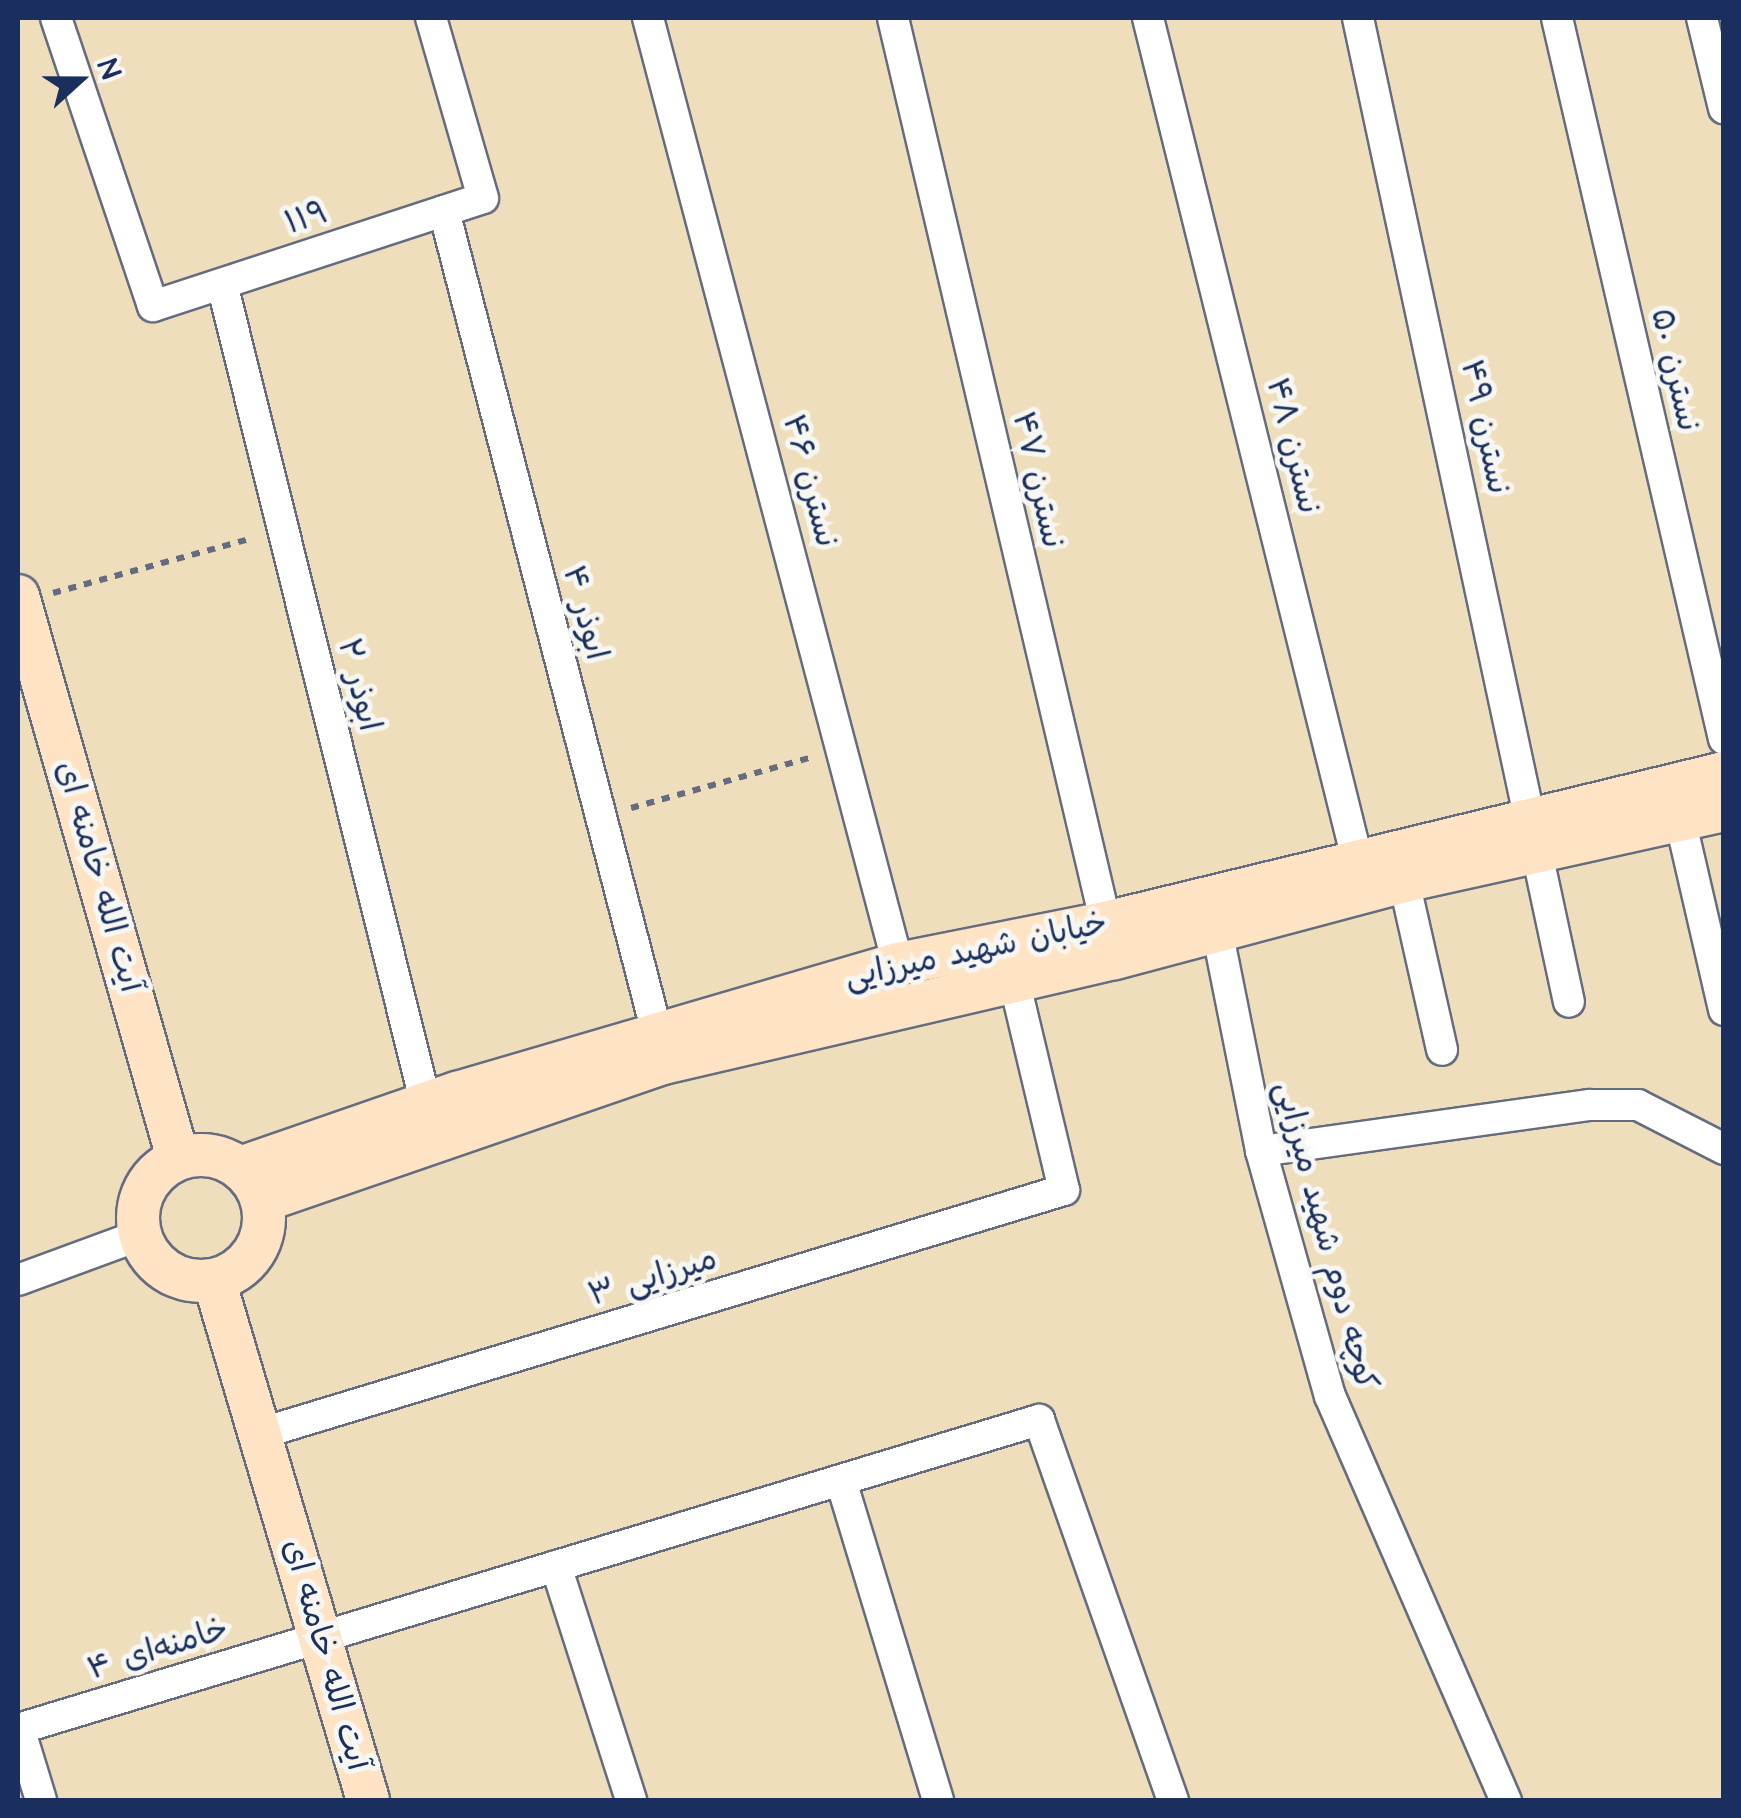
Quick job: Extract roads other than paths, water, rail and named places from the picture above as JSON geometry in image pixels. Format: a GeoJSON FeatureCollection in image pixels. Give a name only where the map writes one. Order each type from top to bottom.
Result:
{"type":"FeatureCollection","features":[{"type":"Feature","properties":{"kind":"street","name":"۱۱۹"},"geometry":{"type":"LineString","coordinates":[[56,18],[153,306],[484,198],[431,18]]}},
{"type":"Feature","properties":{"kind":"street","name":"نسترن ۴۶"},"geometry":{"type":"LineString","coordinates":[[648,18],[898,964]]}},
{"type":"Feature","properties":{"kind":"street","name":"نسترن ۴۷"},"geometry":{"type":"LineString","coordinates":[[892,18],[1110,940]]}},
{"type":"Feature","properties":{"kind":"street","name":"نسترن ۴۸"},"geometry":{"type":"LineString","coordinates":[[1148,18],[1362,876]]}},
{"type":"Feature","properties":{"kind":"street","name":"نسترن ۴۹"},"geometry":{"type":"LineString","coordinates":[[1358,18],[1569,1002]]}},
{"type":"Feature","properties":{"kind":"street","name":"نسترن ۵۰"},"geometry":{"type":"LineString","coordinates":[[1557,18],[1724,739]]}},
{"type":"Feature","properties":{"kind":"street"},"geometry":{"type":"LineString","coordinates":[[1702,18],[1724,108]]}},
{"type":"Feature","properties":{"kind":"street","name":"ابوذر ۴"},"geometry":{"type":"LineString","coordinates":[[444,211],[657,1032]]}},
{"type":"Feature","properties":{"kind":"street","name":"ابوذر ۲"},"geometry":{"type":"LineString","coordinates":[[222,284],[426,1104]]}},
{"type":"Feature","properties":{"kind":"street","name":"آیت الله خامنه ای"},"geometry":{"type":"LineString","coordinates":[[18,599],[178,1158]]}},
{"type":"Feature","properties":{"kind":"street","name":"خیابان شهید میرزایی"},"geometry":{"type":"LineString","coordinates":[[1362,876],[1404,880],[1724,772]]}},
{"type":"Feature","properties":{"kind":"street","name":"خیابان شهید میرزایی"},"geometry":{"type":"LineString","coordinates":[[251,1185],[426,1104],[657,1032],[898,964],[1110,940],[1534,835],[1680,819],[1724,810]]}},
{"type":"Feature","properties":{"kind":"street"},"geometry":{"type":"LineString","coordinates":[[1680,819],[1724,1010]]}},
{"type":"Feature","properties":{"kind":"street"},"geometry":{"type":"LineString","coordinates":[[1404,880],[1442,1050]]}},
{"type":"Feature","properties":{"kind":"street","name":"کوچه دوم شهید میرزایی"},"geometry":{"type":"LineString","coordinates":[[1214,914],[1261,1151],[1330,1396],[1506,1800]]}},
{"type":"Feature","properties":{"kind":"street","name":"خیابان شهید میرزایی"},"geometry":{"type":"LineString","coordinates":[[251,1185],[663,1063],[1014,980],[1110,940]]}},
{"type":"Feature","properties":{"kind":"street","name":"میرزایی ۳"},"geometry":{"type":"LineString","coordinates":[[262,1433],[1064,1190],[1014,980]]}},
{"type":"Feature","properties":{"kind":"street"},"geometry":{"type":"LineString","coordinates":[[1261,1151],[1590,1105],[1638,1105],[1721,1155]]}},
{"type":"Feature","properties":{"kind":"street"},"geometry":{"type":"LineString","coordinates":[[210,1155],[251,1185],[255,1251],[214,1280],[176,1276],[148,1252],[140,1235],[140,1198],[148,1181],[178,1158],[210,1155]]}},
{"type":"Feature","properties":{"kind":"street"},"geometry":{"type":"LineString","coordinates":[[18,1280],[140,1235]]}},
{"type":"Feature","properties":{"kind":"street","name":"آیت الله خامنه ای"},"geometry":{"type":"LineString","coordinates":[[214,1280],[368,1800]]}},
{"type":"Feature","properties":{"kind":"street","name":"خامنه‌ای ۴"},"geometry":{"type":"LineString","coordinates":[[18,1728],[842,1484],[1039,1420],[1173,1800]]}},
{"type":"Feature","properties":{"kind":"street"},"geometry":{"type":"LineString","coordinates":[[842,1484],[938,1800]]}},
{"type":"Feature","properties":{"kind":"street"},"geometry":{"type":"LineString","coordinates":[[556,1566],[631,1800]]}},
{"type":"Feature","properties":{"kind":"street"},"geometry":{"type":"LineString","coordinates":[[18,1728],[40,1800]]}}]}
